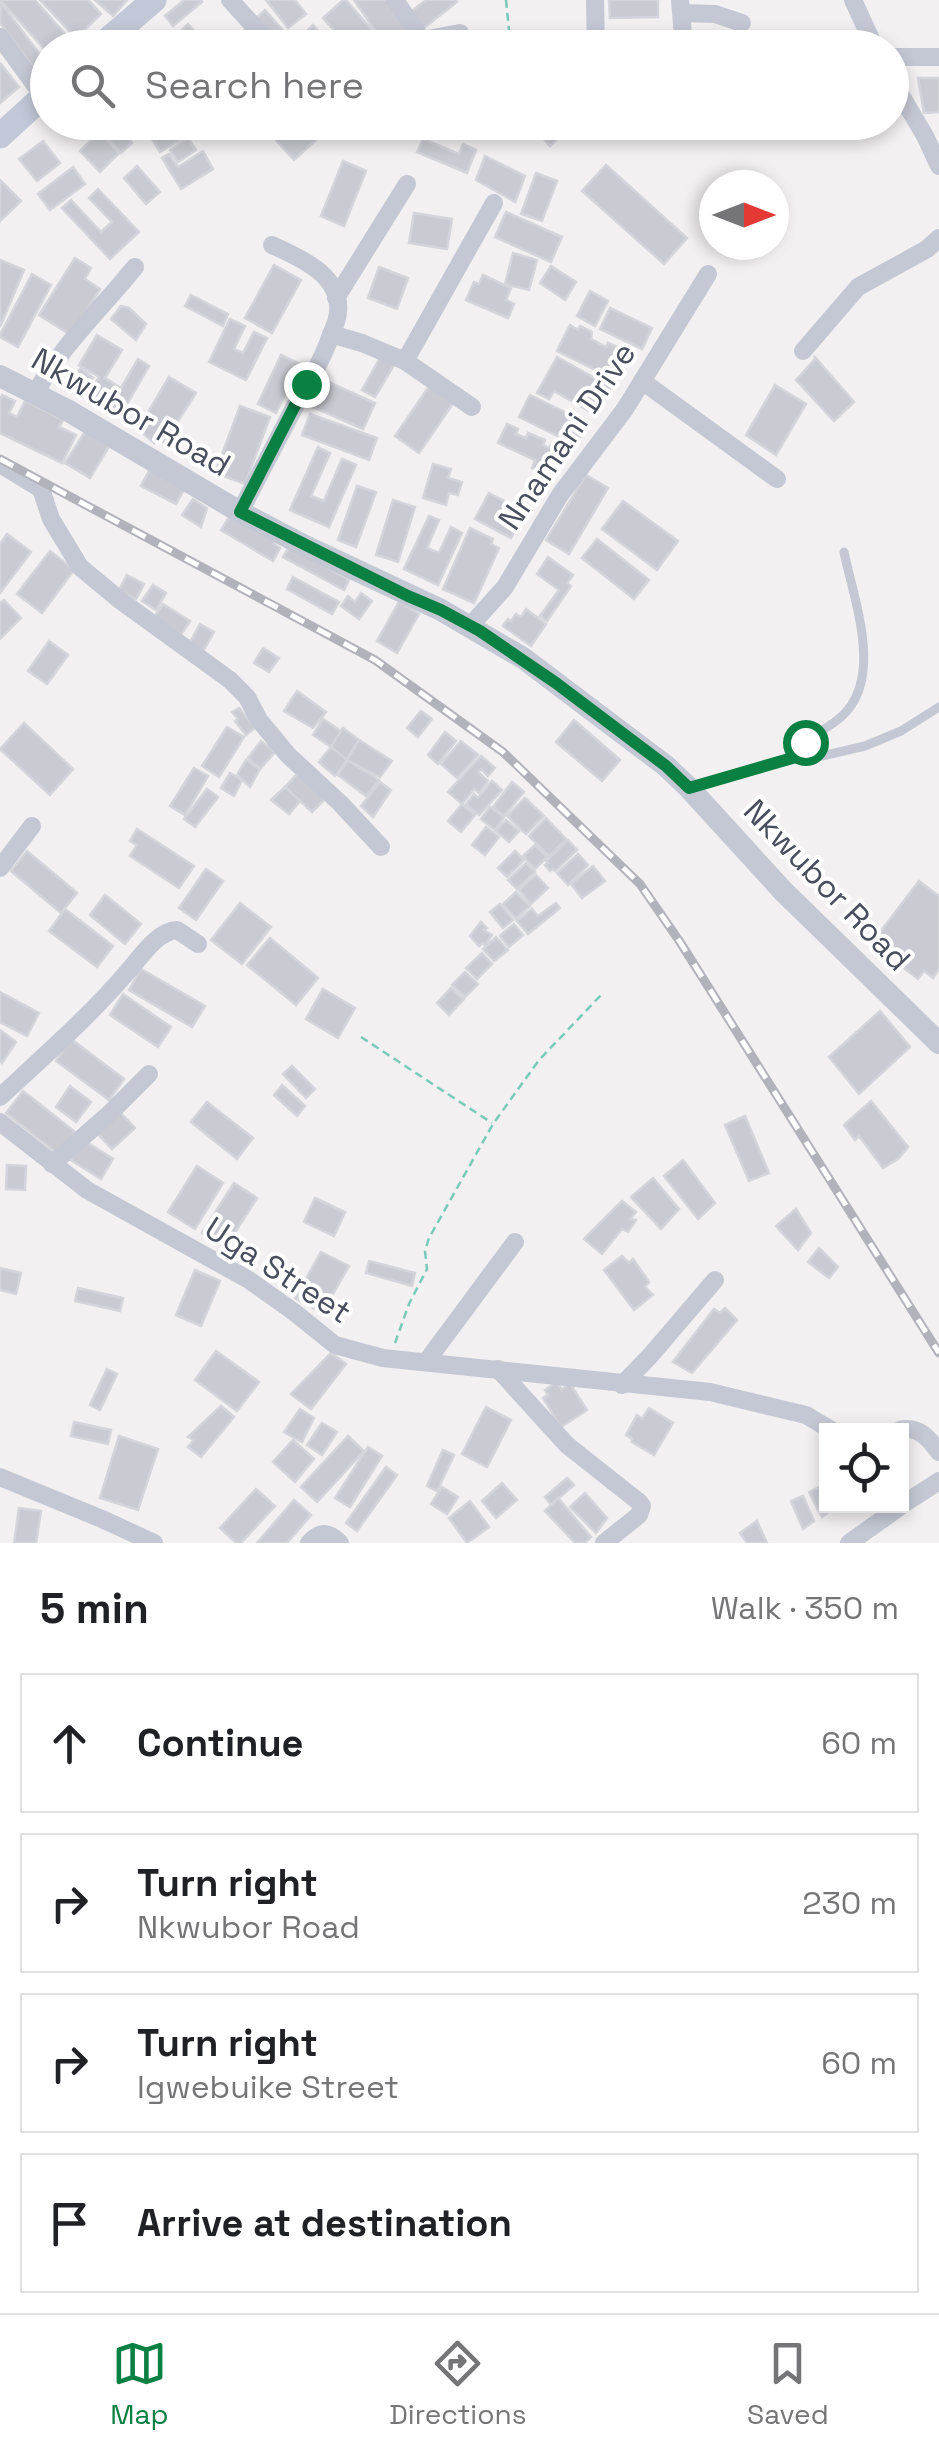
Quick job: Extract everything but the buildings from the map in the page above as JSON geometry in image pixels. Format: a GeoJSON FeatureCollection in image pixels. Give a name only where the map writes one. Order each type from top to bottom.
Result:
{"type":"FeatureCollection","features":[{"type":"Feature","properties":{"kind":"main road"},"geometry":{"type":"LineString","coordinates":[[119,30],[154,0]]}},
{"type":"Feature","properties":{"kind":"main road"},"geometry":{"type":"LineString","coordinates":[[0,136],[30,108]]}},
{"type":"Feature","properties":{"kind":"street"},"geometry":{"type":"LineString","coordinates":[[230,0],[258,30]]}},
{"type":"Feature","properties":{"kind":"street"},"geometry":{"type":"LineString","coordinates":[[395,0],[415,30]]}},
{"type":"Feature","properties":{"kind":"street"},"geometry":{"type":"LineString","coordinates":[[595,0],[596,30]]}},
{"type":"Feature","properties":{"kind":"street"},"geometry":{"type":"LineString","coordinates":[[853,0],[867,30]]}},
{"type":"Feature","properties":{"kind":"street"},"geometry":{"type":"LineString","coordinates":[[681,7],[742,23]]}},
{"type":"Feature","properties":{"kind":"street"},"geometry":{"type":"LineString","coordinates":[[0,37],[30,75]]}},
{"type":"Feature","properties":{"kind":"street"},"geometry":{"type":"LineString","coordinates":[[909,56],[939,57]]}},
{"type":"Feature","properties":{"kind":"street"},"geometry":{"type":"LineString","coordinates":[[909,109],[939,166]]}},
{"type":"Feature","properties":{"kind":"street"},"geometry":{"type":"LineString","coordinates":[[336,298],[407,184]]}},
{"type":"Feature","properties":{"kind":"street"},"geometry":{"type":"LineString","coordinates":[[405,361],[494,203]]}},
{"type":"Feature","properties":{"kind":"street"},"geometry":{"type":"LineString","coordinates":[[803,351],[858,287],[927,249],[939,238]]}},
{"type":"Feature","properties":{"kind":"street"},"geometry":{"type":"LineString","coordinates":[[240,512],[317,370],[339,311],[332,284],[309,263],[272,245]]}},
{"type":"Feature","properties":{"kind":"street"},"geometry":{"type":"LineString","coordinates":[[35,394],[68,343],[135,267]]}},
{"type":"Feature","properties":{"kind":"street","name":"Nnamani Drive"},"geometry":{"type":"LineString","coordinates":[[470,626],[505,587],[560,496],[625,410],[708,274]]}},
{"type":"Feature","properties":{"kind":"street"},"geometry":{"type":"LineString","coordinates":[[331,334],[405,361],[472,408]]}},
{"type":"Feature","properties":{"kind":"street","name":"Nkwubor Road"},"geometry":{"type":"LineString","coordinates":[[0,376],[67,410],[240,512],[470,626],[522,658],[666,766],[784,891],[937,1035]]}},
{"type":"Feature","properties":{"kind":"street"},"geometry":{"type":"LineString","coordinates":[[642,381],[777,478]]}},
{"type":"Feature","properties":{"kind":"street"},"geometry":{"type":"LineString","coordinates":[[0,464],[41,489],[51,519],[80,566],[230,680],[248,697],[259,720],[288,755],[381,846]]}},
{"type":"Feature","properties":{"kind":"street"},"geometry":{"type":"LineString","coordinates":[[0,868],[32,826]]}},
{"type":"Feature","properties":{"kind":"street"},"geometry":{"type":"LineString","coordinates":[[0,1097],[102,1002],[167,931],[177,930],[198,944]]}},
{"type":"Feature","properties":{"kind":"street"},"geometry":{"type":"LineString","coordinates":[[52,1164],[149,1074]]}},
{"type":"Feature","properties":{"kind":"street","name":"Uga Street"},"geometry":{"type":"LineString","coordinates":[[0,1122],[87,1190],[249,1280],[335,1345],[354,1352],[710,1392],[806,1415],[819,1423]]}},
{"type":"Feature","properties":{"kind":"street"},"geometry":{"type":"LineString","coordinates":[[426,1362],[515,1242]]}},
{"type":"Feature","properties":{"kind":"street"},"geometry":{"type":"LineString","coordinates":[[622,1384],[715,1280]]}},
{"type":"Feature","properties":{"kind":"street"},"geometry":{"type":"LineString","coordinates":[[498,1369],[567,1445],[640,1502],[639,1515],[604,1543]]}},
{"type":"Feature","properties":{"kind":"street"},"geometry":{"type":"LineString","coordinates":[[909,1429],[926,1435],[939,1452]]}},
{"type":"Feature","properties":{"kind":"street"},"geometry":{"type":"LineString","coordinates":[[0,1477],[154,1543]]}},
{"type":"Feature","properties":{"kind":"street"},"geometry":{"type":"LineString","coordinates":[[909,1500],[939,1481]]}},
{"type":"Feature","properties":{"kind":"street"},"geometry":{"type":"LineString","coordinates":[[848,1543],[890,1513]]}},
{"type":"Feature","properties":{"kind":"street"},"geometry":{"type":"LineString","coordinates":[[309,1543],[317,1534],[324,1533],[340,1543]]}},
{"type":"Feature","properties":{"kind":"lane"},"geometry":{"type":"LineString","coordinates":[[796,757],[805,742],[853,704],[865,670],[844,552]]}},
{"type":"Feature","properties":{"kind":"lane"},"geometry":{"type":"LineString","coordinates":[[689,788],[796,757],[822,756],[865,746],[900,731],[939,707]]}},
{"type":"Feature","properties":{"kind":"path"},"geometry":{"type":"LineString","coordinates":[[506,0],[509,30]]}},
{"type":"Feature","properties":{"kind":"path"},"geometry":{"type":"LineString","coordinates":[[391,1359],[409,1304],[426,1269],[429,1238],[493,1124],[539,1060],[603,993]]}},
{"type":"Feature","properties":{"kind":"path"},"geometry":{"type":"LineString","coordinates":[[361,1038],[493,1124]]}},
{"type":"Feature","properties":{"kind":"railway"},"geometry":{"type":"LineString","coordinates":[[0,459],[375,660],[503,752],[640,884],[939,1353]]}},
{"type":"Feature","properties":{"kind":"route"},"geometry":{"type":"LineString","coordinates":[[306,384],[240,512],[480,631],[556,683],[666,766],[689,788],[796,757],[805,742]]}}]}
